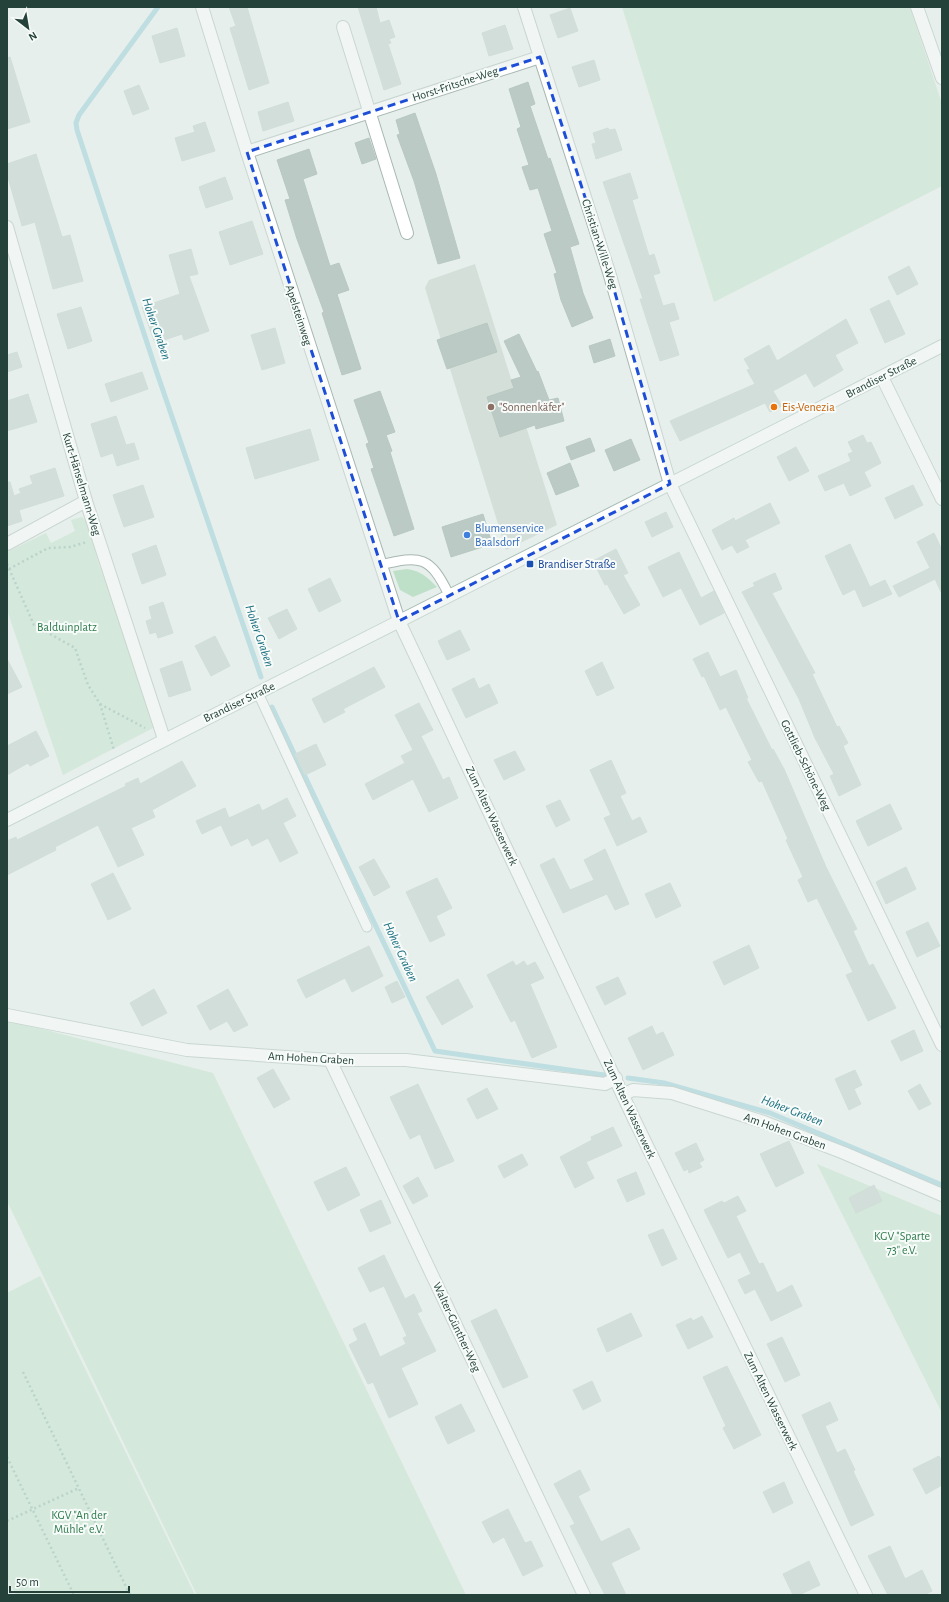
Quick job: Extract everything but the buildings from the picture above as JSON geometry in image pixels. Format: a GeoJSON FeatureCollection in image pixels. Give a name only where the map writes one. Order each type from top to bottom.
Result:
{"type":"FeatureCollection","features":[{"type":"Feature","properties":{"kind":"street","name":"Apelsteinweg"},"geometry":{"type":"LineString","coordinates":[[202,7],[247,152],[399,621]]}},
{"type":"Feature","properties":{"kind":"street","name":"Christian-Wille-Weg"},"geometry":{"type":"LineString","coordinates":[[524,7],[609,272],[670,484]]}},
{"type":"Feature","properties":{"kind":"street"},"geometry":{"type":"LineString","coordinates":[[917,7],[942,78]]}},
{"type":"Feature","properties":{"kind":"street"},"geometry":{"type":"LineString","coordinates":[[343,27],[371,112],[407,233]]}},
{"type":"Feature","properties":{"kind":"street","name":"Horst-Fritsche-Weg"},"geometry":{"type":"LineString","coordinates":[[247,152],[540,56]]}},
{"type":"Feature","properties":{"kind":"street","name":"Kurt-Hänselmann-Weg"},"geometry":{"type":"LineString","coordinates":[[7,227],[86,502],[164,738]]}},
{"type":"Feature","properties":{"kind":"street","name":"Brandiser Straße"},"geometry":{"type":"LineString","coordinates":[[7,820],[164,738],[258,693],[942,346]]}},
{"type":"Feature","properties":{"kind":"street"},"geometry":{"type":"LineString","coordinates":[[882,377],[942,499]]}},
{"type":"Feature","properties":{"kind":"street","name":"Gottlieb-Schöne-Weg"},"geometry":{"type":"LineString","coordinates":[[670,484],[942,1045]]}},
{"type":"Feature","properties":{"kind":"street"},"geometry":{"type":"LineString","coordinates":[[7,544],[86,502]]}},
{"type":"Feature","properties":{"kind":"street","name":"Zum Alten Wasserwerk"},"geometry":{"type":"LineString","coordinates":[[399,621],[623,1094],[866,1595]]}},
{"type":"Feature","properties":{"kind":"street","name":"Am Hohen Graben"},"geometry":{"type":"LineString","coordinates":[[7,1015],[187,1050],[330,1060],[406,1060],[605,1084],[616,1078]]}},
{"type":"Feature","properties":{"kind":"street","name":"Walter-Günther-Weg"},"geometry":{"type":"LineString","coordinates":[[330,1060],[584,1595]]}},
{"type":"Feature","properties":{"kind":"street","name":"Am Hohen Graben"},"geometry":{"type":"LineString","coordinates":[[623,1094],[634,1090],[672,1093],[764,1122],[942,1195]]}},
{"type":"Feature","properties":{"kind":"lane"},"geometry":{"type":"LineString","coordinates":[[380,565],[404,560],[427,563],[439,575],[449,596]]}},
{"type":"Feature","properties":{"kind":"lane"},"geometry":{"type":"LineString","coordinates":[[258,693],[368,927]]}},
{"type":"Feature","properties":{"kind":"path"},"geometry":{"type":"LineString","coordinates":[[9,569],[48,548],[70,547],[99,539]]}},
{"type":"Feature","properties":{"kind":"path"},"geometry":{"type":"LineString","coordinates":[[7,564],[34,625],[75,648],[88,685],[100,704],[118,762]]}},
{"type":"Feature","properties":{"kind":"path"},"geometry":{"type":"LineString","coordinates":[[100,704],[164,738]]}},
{"type":"Feature","properties":{"kind":"path"},"geometry":{"type":"LineString","coordinates":[[23,1372],[130,1595]]}},
{"type":"Feature","properties":{"kind":"path"},"geometry":{"type":"LineString","coordinates":[[7,1457],[74,1595]]}},
{"type":"Feature","properties":{"kind":"path"},"geometry":{"type":"LineString","coordinates":[[7,1521],[79,1488]]}},
{"type":"Feature","properties":{"kind":"highlighted area"},"geometry":{"type":"Polygon","coordinates":[[[540,57],[609,272],[670,484],[399,621],[247,152],[540,57]]]}},
{"type":"Feature","properties":{"kind":"shaded area","name":"\"Sonnenkäfer\""},"geometry":{"type":"Polygon","coordinates":[[[475,264],[557,525],[506,550],[425,288],[429,280],[475,264]]]}},
{"type":"Feature","properties":{"kind":"green space"},"geometry":{"type":"Polygon","coordinates":[[[622,7],[910,7],[942,104],[942,186],[714,302],[622,7]]]}},
{"type":"Feature","properties":{"kind":"green space","name":"Balduinplatz"},"geometry":{"type":"Polygon","coordinates":[[[82,517],[87,522],[99,565],[118,615],[153,728],[63,775],[7,610],[7,552],[46,533],[51,543],[75,531],[71,520],[82,517]]]}},
{"type":"Feature","properties":{"kind":"green space"},"geometry":{"type":"Polygon","coordinates":[[[407,569],[424,575],[437,587],[413,597],[400,590],[393,571],[407,569]]]}},
{"type":"Feature","properties":{"kind":"green space"},"geometry":{"type":"Polygon","coordinates":[[[7,1020],[213,1073],[466,1595],[197,1595],[7,1201],[7,1020]]]}},
{"type":"Feature","properties":{"kind":"green space","name":"KGV \"Sparte 73\" e.V."},"geometry":{"type":"Polygon","coordinates":[[[817,1164],[942,1216],[942,1413],[817,1164]]]}},
{"type":"Feature","properties":{"kind":"green space","name":"KGV \"An der Mühle\" e.V."},"geometry":{"type":"Polygon","coordinates":[[[40,1276],[195,1595],[16,1595],[7,1577],[7,1293],[40,1276]]]}},
{"type":"Feature","properties":{"kind":"waterway","name":"Hoher Graben"},"geometry":{"type":"LineString","coordinates":[[158,7],[79,115],[76,123],[77,130],[156,370],[261,677]]}},
{"type":"Feature","properties":{"kind":"waterway","name":"Hoher Graben"},"geometry":{"type":"LineString","coordinates":[[272,707],[435,1051],[604,1075]]}},
{"type":"Feature","properties":{"kind":"waterway","name":"Hoher Graben"},"geometry":{"type":"LineString","coordinates":[[628,1078],[664,1083],[770,1113],[942,1185]]}},
{"type":"Feature","properties":{"kind":"place","name":"\"Sonnenkäfer\""},"geometry":{"type":"Point","coordinates":[491,407]}},
{"type":"Feature","properties":{"kind":"place","name":"Eis-Venezia"},"geometry":{"type":"Point","coordinates":[774,407]}},
{"type":"Feature","properties":{"kind":"place","name":"Blumenservice Baalsdorf"},"geometry":{"type":"Point","coordinates":[467,535]}},
{"type":"Feature","properties":{"kind":"place","name":"Brandiser Straße"},"geometry":{"type":"Point","coordinates":[530,564]}}]}
